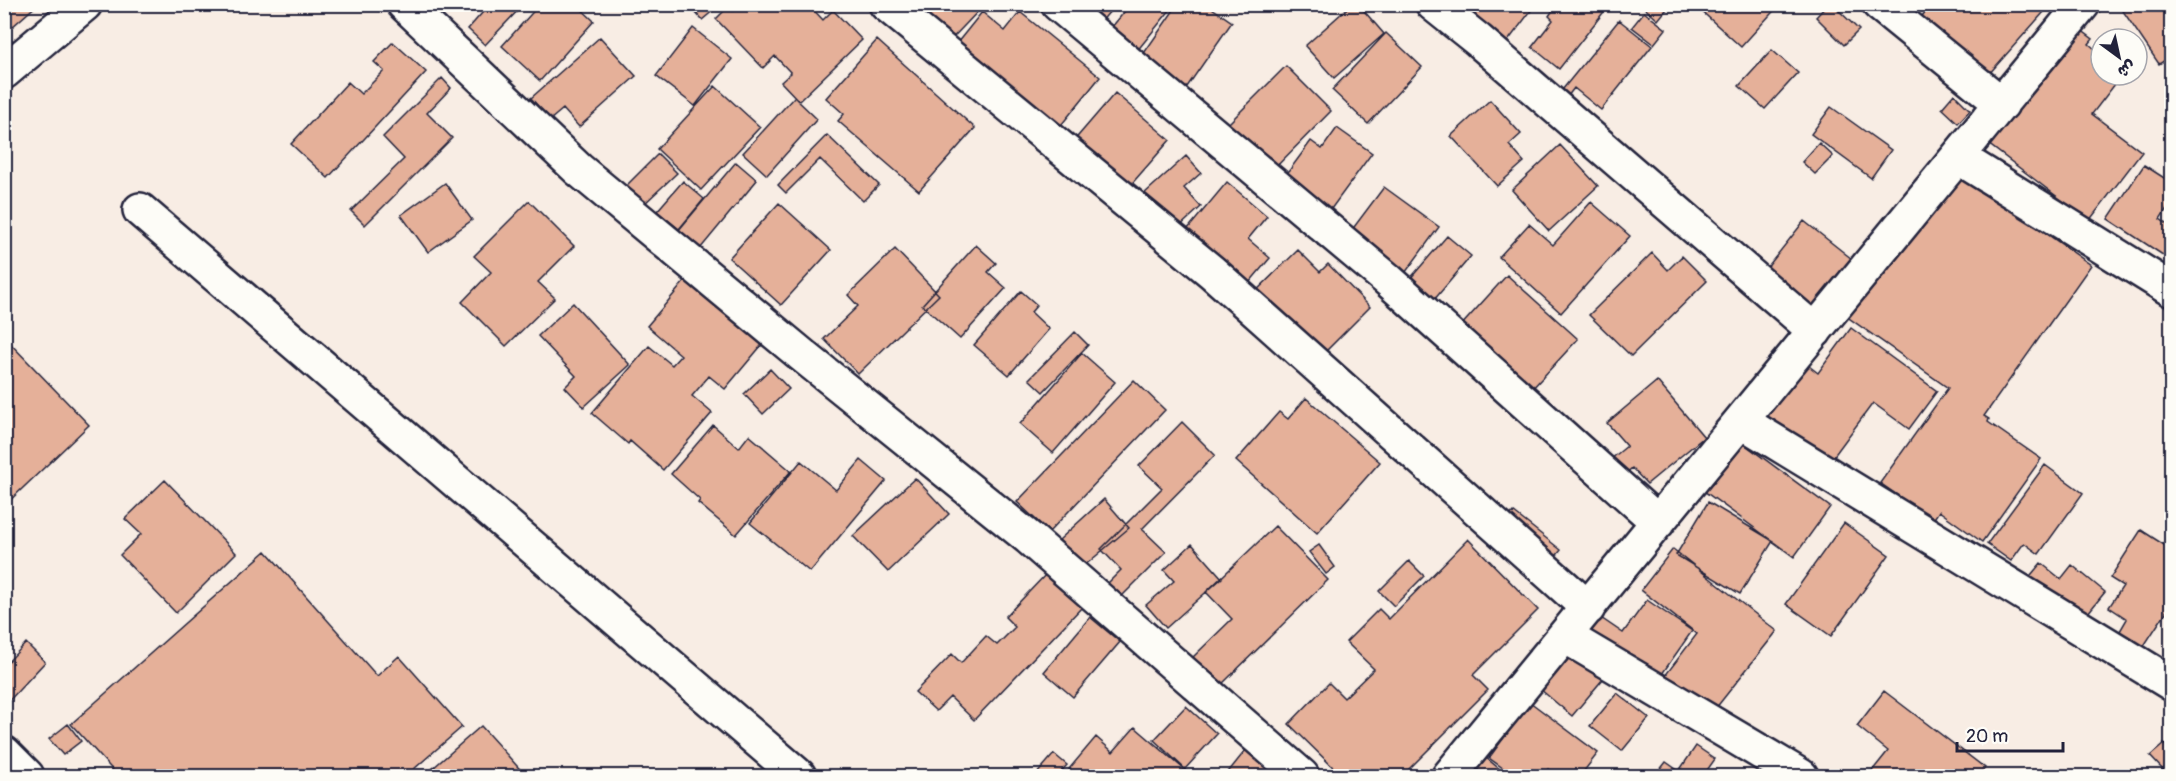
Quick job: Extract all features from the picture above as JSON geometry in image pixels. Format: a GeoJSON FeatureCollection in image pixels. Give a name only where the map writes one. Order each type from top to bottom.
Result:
{"type":"FeatureCollection","features":[{"type":"Feature","properties":{"kind":"street"},"geometry":{"type":"LineString","coordinates":[[4,72],[85,4]]}},
{"type":"Feature","properties":{"kind":"street"},"geometry":{"type":"LineString","coordinates":[[404,4],[578,169],[793,348],[1029,538],[1302,777]]}},
{"type":"Feature","properties":{"kind":"street"},"geometry":{"type":"LineString","coordinates":[[886,4],[1212,272],[1588,608]]}},
{"type":"Feature","properties":{"kind":"street"},"geometry":{"type":"LineString","coordinates":[[1058,4],[1387,279],[1658,522]]}},
{"type":"Feature","properties":{"kind":"street"},"geometry":{"type":"LineString","coordinates":[[1433,4],[1478,40],[1815,331]]}},
{"type":"Feature","properties":{"kind":"street"},"geometry":{"type":"LineString","coordinates":[[1879,4],[2002,104]]}},
{"type":"Feature","properties":{"kind":"street"},"geometry":{"type":"LineString","coordinates":[[1449,777],[2083,4]]}},
{"type":"Feature","properties":{"kind":"street"},"geometry":{"type":"LineString","coordinates":[[1958,157],[2172,290]]}},
{"type":"Feature","properties":{"kind":"street"},"geometry":{"type":"LineString","coordinates":[[140,210],[799,777]]}},
{"type":"Feature","properties":{"kind":"street"},"geometry":{"type":"LineString","coordinates":[[1741,421],[2172,684]]}},
{"type":"Feature","properties":{"kind":"street"},"geometry":{"type":"LineString","coordinates":[[1565,636],[1801,777]]}},
{"type":"Feature","properties":{"kind":"street"},"geometry":{"type":"LineString","coordinates":[[4,753],[27,777]]}},
{"type":"Feature","properties":{"kind":"building"},"geometry":{"type":"Polygon","coordinates":[[[4,4],[38,4],[4,34],[4,4]]]}},
{"type":"Feature","properties":{"kind":"building"},"geometry":{"type":"Polygon","coordinates":[[[490,4],[524,4],[485,45],[468,29],[490,4]]]}},
{"type":"Feature","properties":{"kind":"building"},"geometry":{"type":"Polygon","coordinates":[[[540,4],[576,4],[594,21],[540,81],[502,46],[540,4]]]}},
{"type":"Feature","properties":{"kind":"building"},"geometry":{"type":"Polygon","coordinates":[[[688,4],[721,4],[702,20],[688,4]]]}},
{"type":"Feature","properties":{"kind":"building"},"geometry":{"type":"Polygon","coordinates":[[[740,4],[808,4],[823,20],[833,10],[862,40],[799,101],[781,82],[791,73],[775,56],[763,68],[716,19],[729,6],[733,11],[740,4]]]}},
{"type":"Feature","properties":{"kind":"building"},"geometry":{"type":"Polygon","coordinates":[[[933,4],[985,4],[943,48],[917,23],[933,4]]]}},
{"type":"Feature","properties":{"kind":"building"},"geometry":{"type":"Polygon","coordinates":[[[1055,4],[1116,4],[1090,35],[1055,4]]]}},
{"type":"Feature","properties":{"kind":"building"},"geometry":{"type":"Polygon","coordinates":[[[1131,4],[1175,4],[1128,62],[1101,40],[1131,4]]]}},
{"type":"Feature","properties":{"kind":"building"},"geometry":{"type":"Polygon","coordinates":[[[1178,4],[1206,4],[1232,22],[1178,100],[1133,69],[1178,4]]]}},
{"type":"Feature","properties":{"kind":"building"},"geometry":{"type":"Polygon","coordinates":[[[1352,4],[1358,4],[1384,34],[1334,78],[1305,46],[1352,4]]]}},
{"type":"Feature","properties":{"kind":"building"},"geometry":{"type":"Polygon","coordinates":[[[1473,4],[1536,4],[1499,53],[1459,22],[1473,4]]]}},
{"type":"Feature","properties":{"kind":"building"},"geometry":{"type":"Polygon","coordinates":[[[1557,4],[1610,4],[1559,69],[1532,47],[1553,20],[1549,16],[1557,4]]]}},
{"type":"Feature","properties":{"kind":"building"},"geometry":{"type":"Polygon","coordinates":[[[1640,4],[1671,4],[1658,20],[1640,4]]]}},
{"type":"Feature","properties":{"kind":"building"},"geometry":{"type":"Polygon","coordinates":[[[1697,4],[1780,4],[1741,47],[1696,6],[1697,4]]]}},
{"type":"Feature","properties":{"kind":"building"},"geometry":{"type":"Polygon","coordinates":[[[1828,4],[1832,4],[1859,30],[1844,45],[1816,17],[1828,4]]]}},
{"type":"Feature","properties":{"kind":"building"},"geometry":{"type":"Polygon","coordinates":[[[1932,4],[2051,4],[1988,75],[1922,16],[1932,4]]]}},
{"type":"Feature","properties":{"kind":"building"},"geometry":{"type":"Polygon","coordinates":[[[2133,4],[2172,4],[2172,56],[2159,64],[2149,49],[2149,27],[2134,27],[2123,11],[2133,4]]]}},
{"type":"Feature","properties":{"kind":"building"},"geometry":{"type":"Polygon","coordinates":[[[982,12],[1005,31],[1020,12],[1100,77],[1049,140],[949,53],[982,12]]]}},
{"type":"Feature","properties":{"kind":"building"},"geometry":{"type":"Polygon","coordinates":[[[1644,12],[1666,29],[1654,44],[1632,27],[1644,12]]]}},
{"type":"Feature","properties":{"kind":"building"},"geometry":{"type":"Polygon","coordinates":[[[1619,20],[1652,46],[1601,110],[1574,88],[1564,101],[1558,95],[1619,20]]]}},
{"type":"Feature","properties":{"kind":"building"},"geometry":{"type":"Polygon","coordinates":[[[2073,24],[2089,36],[2089,87],[2113,87],[2092,114],[2142,152],[2089,221],[1983,140],[2073,24]]]}},
{"type":"Feature","properties":{"kind":"building"},"geometry":{"type":"Polygon","coordinates":[[[693,28],[732,59],[695,106],[656,76],[693,28]]]}},
{"type":"Feature","properties":{"kind":"building"},"geometry":{"type":"Polygon","coordinates":[[[1386,33],[1422,67],[1368,124],[1332,90],[1386,33]]]}},
{"type":"Feature","properties":{"kind":"building"},"geometry":{"type":"Polygon","coordinates":[[[600,37],[636,76],[579,127],[563,109],[550,120],[531,98],[600,37]]]}},
{"type":"Feature","properties":{"kind":"building"},"geometry":{"type":"Polygon","coordinates":[[[877,40],[975,128],[919,191],[838,121],[844,114],[826,98],[877,40]]]}},
{"type":"Feature","properties":{"kind":"building"},"geometry":{"type":"Polygon","coordinates":[[[393,42],[426,72],[328,178],[291,144],[348,82],[361,94],[384,71],[374,62],[393,42]]]}},
{"type":"Feature","properties":{"kind":"building"},"geometry":{"type":"Polygon","coordinates":[[[1772,50],[1798,73],[1765,109],[1739,86],[1772,50]]]}},
{"type":"Feature","properties":{"kind":"building"},"geometry":{"type":"Polygon","coordinates":[[[1286,66],[1331,111],[1266,177],[1221,131],[1286,66]]]}},
{"type":"Feature","properties":{"kind":"building"},"geometry":{"type":"Polygon","coordinates":[[[442,78],[451,88],[427,113],[452,138],[365,225],[351,211],[404,159],[383,137],[442,78]]]}},
{"type":"Feature","properties":{"kind":"building"},"geometry":{"type":"Polygon","coordinates":[[[715,86],[760,127],[701,190],[657,149],[715,86]]]}},
{"type":"Feature","properties":{"kind":"building"},"geometry":{"type":"Polygon","coordinates":[[[1115,93],[1170,140],[1121,196],[1066,150],[1115,93]]]}},
{"type":"Feature","properties":{"kind":"building"},"geometry":{"type":"Polygon","coordinates":[[[1954,94],[1970,110],[1958,123],[1942,108],[1954,94]]]}},
{"type":"Feature","properties":{"kind":"building"},"geometry":{"type":"Polygon","coordinates":[[[794,97],[817,119],[767,175],[743,153],[794,97]]]}},
{"type":"Feature","properties":{"kind":"building"},"geometry":{"type":"Polygon","coordinates":[[[1490,100],[1521,134],[1509,145],[1524,162],[1497,186],[1451,136],[1490,100]]]}},
{"type":"Feature","properties":{"kind":"building"},"geometry":{"type":"Polygon","coordinates":[[[1831,107],[1891,150],[1871,178],[1811,134],[1831,107]]]}},
{"type":"Feature","properties":{"kind":"building"},"geometry":{"type":"Polygon","coordinates":[[[1337,128],[1372,153],[1323,220],[1277,187],[1311,141],[1322,149],[1337,128]]]}},
{"type":"Feature","properties":{"kind":"building"},"geometry":{"type":"Polygon","coordinates":[[[827,135],[879,185],[863,201],[820,159],[786,193],[778,185],[827,135]]]}},
{"type":"Feature","properties":{"kind":"building"},"geometry":{"type":"Polygon","coordinates":[[[1819,143],[1833,156],[1815,174],[1802,162],[1819,143]]]}},
{"type":"Feature","properties":{"kind":"building"},"geometry":{"type":"Polygon","coordinates":[[[1560,145],[1598,186],[1549,231],[1512,190],[1560,145]]]}},
{"type":"Feature","properties":{"kind":"building"},"geometry":{"type":"Polygon","coordinates":[[[658,154],[677,173],[643,205],[625,187],[658,154]]]}},
{"type":"Feature","properties":{"kind":"building"},"geometry":{"type":"Polygon","coordinates":[[[1186,156],[1201,173],[1184,188],[1201,207],[1166,239],[1134,203],[1186,156]]]}},
{"type":"Feature","properties":{"kind":"building"},"geometry":{"type":"Polygon","coordinates":[[[736,162],[757,180],[700,249],[678,231],[736,162]]]}},
{"type":"Feature","properties":{"kind":"building"},"geometry":{"type":"Polygon","coordinates":[[[2144,165],[2172,183],[2172,201],[2160,219],[2170,226],[2172,224],[2172,261],[2108,219],[2144,165]]]}},
{"type":"Feature","properties":{"kind":"building"},"geometry":{"type":"Polygon","coordinates":[[[1958,171],[2091,265],[1984,416],[1989,419],[1988,422],[2041,459],[1982,542],[1939,511],[1933,520],[1880,483],[1948,388],[1846,316],[1958,171]]]}},
{"type":"Feature","properties":{"kind":"building"},"geometry":{"type":"Polygon","coordinates":[[[683,181],[704,199],[679,229],[657,211],[683,181]]]}},
{"type":"Feature","properties":{"kind":"building"},"geometry":{"type":"Polygon","coordinates":[[[1227,182],[1267,216],[1248,239],[1270,258],[1249,283],[1228,266],[1171,249],[1227,182]]]}},
{"type":"Feature","properties":{"kind":"building"},"geometry":{"type":"Polygon","coordinates":[[[445,183],[472,220],[428,252],[401,215],[445,183]]]}},
{"type":"Feature","properties":{"kind":"building"},"geometry":{"type":"Polygon","coordinates":[[[1384,187],[1439,227],[1394,288],[1339,247],[1384,187]]]}},
{"type":"Feature","properties":{"kind":"building"},"geometry":{"type":"Polygon","coordinates":[[[529,201],[574,246],[538,282],[555,298],[506,346],[462,302],[491,272],[474,256],[529,201]]]}},
{"type":"Feature","properties":{"kind":"building"},"geometry":{"type":"Polygon","coordinates":[[[1591,202],[1630,236],[1561,313],[1499,257],[1529,224],[1553,245],[1591,202]]]}},
{"type":"Feature","properties":{"kind":"building"},"geometry":{"type":"Polygon","coordinates":[[[779,203],[831,250],[781,305],[729,258],[779,203]]]}},
{"type":"Feature","properties":{"kind":"building"},"geometry":{"type":"Polygon","coordinates":[[[1804,221],[1852,259],[1806,317],[1758,279],[1804,221]]]}},
{"type":"Feature","properties":{"kind":"building"},"geometry":{"type":"Polygon","coordinates":[[[1447,236],[1471,256],[1434,300],[1409,280],[1447,236]]]}},
{"type":"Feature","properties":{"kind":"building"},"geometry":{"type":"Polygon","coordinates":[[[976,245],[996,263],[988,272],[1006,288],[960,339],[922,305],[976,245]]]}},
{"type":"Feature","properties":{"kind":"building"},"geometry":{"type":"Polygon","coordinates":[[[895,249],[939,295],[858,374],[824,339],[858,306],[848,295],[895,249]]]}},
{"type":"Feature","properties":{"kind":"building"},"geometry":{"type":"Polygon","coordinates":[[[1298,250],[1320,272],[1328,264],[1370,307],[1308,369],[1252,295],[1298,250]]]}},
{"type":"Feature","properties":{"kind":"building"},"geometry":{"type":"Polygon","coordinates":[[[1652,253],[1668,270],[1682,256],[1707,281],[1631,356],[1589,315],[1652,253]]]}},
{"type":"Feature","properties":{"kind":"building"},"geometry":{"type":"Polygon","coordinates":[[[690,275],[766,340],[725,389],[709,376],[692,396],[712,413],[663,470],[630,441],[628,444],[592,413],[649,346],[672,365],[681,355],[647,326],[690,275]]]}},
{"type":"Feature","properties":{"kind":"building"},"geometry":{"type":"Polygon","coordinates":[[[1507,275],[1578,339],[1520,402],[1449,339],[1507,275]]]}},
{"type":"Feature","properties":{"kind":"building"},"geometry":{"type":"Polygon","coordinates":[[[1021,291],[1037,305],[1031,312],[1049,329],[1009,375],[974,345],[1021,291]]]}},
{"type":"Feature","properties":{"kind":"building"},"geometry":{"type":"Polygon","coordinates":[[[573,303],[630,365],[584,407],[565,387],[576,376],[538,336],[573,303]]]}},
{"type":"Feature","properties":{"kind":"building"},"geometry":{"type":"Polygon","coordinates":[[[1851,328],[1937,391],[1909,429],[1873,403],[1825,468],[1761,421],[1805,363],[1818,373],[1851,328]]]}},
{"type":"Feature","properties":{"kind":"building"},"geometry":{"type":"Polygon","coordinates":[[[1075,332],[1088,345],[1043,392],[1029,379],[1075,332]]]}},
{"type":"Feature","properties":{"kind":"building"},"geometry":{"type":"Polygon","coordinates":[[[4,337],[89,425],[4,506],[4,337]]]}},
{"type":"Feature","properties":{"kind":"building"},"geometry":{"type":"Polygon","coordinates":[[[1082,353],[1115,382],[1053,453],[1020,424],[1082,353]]]}},
{"type":"Feature","properties":{"kind":"building"},"geometry":{"type":"Polygon","coordinates":[[[770,369],[789,389],[763,414],[744,394],[770,369]]]}},
{"type":"Feature","properties":{"kind":"building"},"geometry":{"type":"Polygon","coordinates":[[[1134,380],[1165,410],[1049,532],[1017,502],[1134,380]]]}},
{"type":"Feature","properties":{"kind":"building"},"geometry":{"type":"Polygon","coordinates":[[[1657,381],[1704,437],[1647,484],[1632,468],[1624,475],[1611,459],[1627,446],[1607,423],[1657,381]]]}},
{"type":"Feature","properties":{"kind":"building"},"geometry":{"type":"Polygon","coordinates":[[[1306,398],[1380,462],[1317,533],[1236,461],[1279,412],[1288,419],[1306,398]]]}},
{"type":"Feature","properties":{"kind":"building"},"geometry":{"type":"Polygon","coordinates":[[[1182,422],[1215,455],[1142,529],[1166,552],[1120,598],[1106,585],[1121,570],[1101,549],[1162,488],[1139,466],[1182,422]]]}},
{"type":"Feature","properties":{"kind":"building"},"geometry":{"type":"Polygon","coordinates":[[[713,425],[739,448],[749,435],[791,471],[736,535],[698,503],[700,500],[671,474],[713,425]]]}},
{"type":"Feature","properties":{"kind":"building"},"geometry":{"type":"Polygon","coordinates":[[[1740,441],[1830,507],[1794,557],[1704,491],[1740,441]]]}},
{"type":"Feature","properties":{"kind":"building"},"geometry":{"type":"Polygon","coordinates":[[[861,460],[886,481],[810,572],[750,523],[801,461],[836,490],[861,460]]]}},
{"type":"Feature","properties":{"kind":"building"},"geometry":{"type":"Polygon","coordinates":[[[2045,465],[2083,493],[2039,554],[2024,543],[2011,561],[1987,544],[2045,465]]]}},
{"type":"Feature","properties":{"kind":"building"},"geometry":{"type":"Polygon","coordinates":[[[915,478],[949,514],[888,572],[853,536],[915,478]]]}},
{"type":"Feature","properties":{"kind":"building"},"geometry":{"type":"Polygon","coordinates":[[[165,480],[236,553],[176,613],[120,555],[141,534],[125,519],[165,480]]]}},
{"type":"Feature","properties":{"kind":"building"},"geometry":{"type":"Polygon","coordinates":[[[1104,499],[1129,528],[1083,567],[1059,540],[1104,499]]]}},
{"type":"Feature","properties":{"kind":"building"},"geometry":{"type":"Polygon","coordinates":[[[1708,502],[1773,541],[1740,594],[1676,555],[1708,502]]]}},
{"type":"Feature","properties":{"kind":"building"},"geometry":{"type":"Polygon","coordinates":[[[1513,512],[1561,550],[1539,577],[1492,538],[1513,512]]]}},
{"type":"Feature","properties":{"kind":"building"},"geometry":{"type":"Polygon","coordinates":[[[1844,523],[1889,555],[1831,636],[1786,604],[1844,523]]]}},
{"type":"Feature","properties":{"kind":"building"},"geometry":{"type":"Polygon","coordinates":[[[1275,526],[1328,580],[1219,687],[1191,659],[1232,619],[1206,592],[1275,526]]]}},
{"type":"Feature","properties":{"kind":"building"},"geometry":{"type":"Polygon","coordinates":[[[2141,530],[2172,550],[2172,603],[2136,658],[2113,643],[2127,619],[2109,607],[2123,586],[2110,578],[2141,530]]]}},
{"type":"Feature","properties":{"kind":"building"},"geometry":{"type":"Polygon","coordinates":[[[1468,539],[1538,610],[1473,675],[1488,690],[1402,776],[1342,776],[1289,724],[1329,683],[1344,698],[1374,669],[1346,642],[1379,609],[1389,619],[1468,539]]]}},
{"type":"Feature","properties":{"kind":"building"},"geometry":{"type":"Polygon","coordinates":[[[1192,544],[1222,578],[1166,628],[1146,605],[1174,581],[1164,570],[1192,544]]]}},
{"type":"Feature","properties":{"kind":"building"},"geometry":{"type":"Polygon","coordinates":[[[1319,545],[1335,567],[1326,574],[1309,552],[1319,545]]]}},
{"type":"Feature","properties":{"kind":"building"},"geometry":{"type":"Polygon","coordinates":[[[1673,549],[1777,631],[1708,718],[1661,681],[1697,634],[1641,590],[1673,549]]]}},
{"type":"Feature","properties":{"kind":"building"},"geometry":{"type":"Polygon","coordinates":[[[266,551],[377,676],[399,656],[462,727],[406,776],[118,776],[71,724],[266,551]]]}},
{"type":"Feature","properties":{"kind":"building"},"geometry":{"type":"Polygon","coordinates":[[[1409,561],[1424,576],[1394,606],[1379,591],[1409,561]]]}},
{"type":"Feature","properties":{"kind":"building"},"geometry":{"type":"Polygon","coordinates":[[[2041,563],[2061,579],[2072,565],[2105,592],[2079,624],[2026,581],[2041,563]]]}},
{"type":"Feature","properties":{"kind":"building"},"geometry":{"type":"Polygon","coordinates":[[[1048,572],[1083,606],[974,720],[950,697],[936,711],[915,692],[952,654],[961,663],[986,636],[997,645],[1015,627],[1005,617],[1048,572]]]}},
{"type":"Feature","properties":{"kind":"building"},"geometry":{"type":"Polygon","coordinates":[[[1647,600],[1692,631],[1655,684],[1581,634],[1595,614],[1623,633],[1647,600]]]}},
{"type":"Feature","properties":{"kind":"building"},"geometry":{"type":"Polygon","coordinates":[[[1090,617],[1120,642],[1073,697],[1044,672],[1090,617]]]}},
{"type":"Feature","properties":{"kind":"building"},"geometry":{"type":"Polygon","coordinates":[[[26,643],[45,662],[6,704],[4,666],[26,643]]]}},
{"type":"Feature","properties":{"kind":"building"},"geometry":{"type":"Polygon","coordinates":[[[1565,647],[1603,679],[1572,716],[1534,684],[1565,647]]]}},
{"type":"Feature","properties":{"kind":"building"},"geometry":{"type":"Polygon","coordinates":[[[1884,691],[1985,768],[1979,776],[1868,776],[1888,751],[1857,726],[1884,691]]]}},
{"type":"Feature","properties":{"kind":"building"},"geometry":{"type":"Polygon","coordinates":[[[1617,693],[1649,718],[1622,751],[1590,726],[1617,693]]]}},
{"type":"Feature","properties":{"kind":"building"},"geometry":{"type":"Polygon","coordinates":[[[1530,702],[1598,753],[1580,776],[1558,776],[1548,769],[1542,776],[1514,776],[1489,758],[1530,702]]]}},
{"type":"Feature","properties":{"kind":"building"},"geometry":{"type":"Polygon","coordinates":[[[1186,706],[1217,734],[1185,769],[1154,740],[1186,706]]]}},
{"type":"Feature","properties":{"kind":"building"},"geometry":{"type":"Polygon","coordinates":[[[68,724],[81,741],[63,755],[49,739],[68,724]]]}},
{"type":"Feature","properties":{"kind":"building"},"geometry":{"type":"Polygon","coordinates":[[[481,726],[526,776],[424,776],[481,726]]]}},
{"type":"Feature","properties":{"kind":"building"},"geometry":{"type":"Polygon","coordinates":[[[1135,727],[1192,776],[1079,776],[1069,769],[1096,737],[1113,752],[1135,727]]]}},
{"type":"Feature","properties":{"kind":"building"},"geometry":{"type":"Polygon","coordinates":[[[2164,744],[2172,752],[2172,762],[2163,770],[2150,756],[2164,744]]]}},
{"type":"Feature","properties":{"kind":"building"},"geometry":{"type":"Polygon","coordinates":[[[1249,746],[1288,776],[1225,776],[1249,746]]]}},
{"type":"Feature","properties":{"kind":"building"},"geometry":{"type":"Polygon","coordinates":[[[1696,746],[1715,759],[1703,776],[1655,776],[1666,762],[1679,771],[1696,746]]]}},
{"type":"Feature","properties":{"kind":"building"},"geometry":{"type":"Polygon","coordinates":[[[1479,752],[1508,776],[1458,776],[1479,752]]]}},
{"type":"Feature","properties":{"kind":"building"},"geometry":{"type":"Polygon","coordinates":[[[1054,754],[1067,765],[1057,776],[1035,776],[1054,754]]]}}]}
